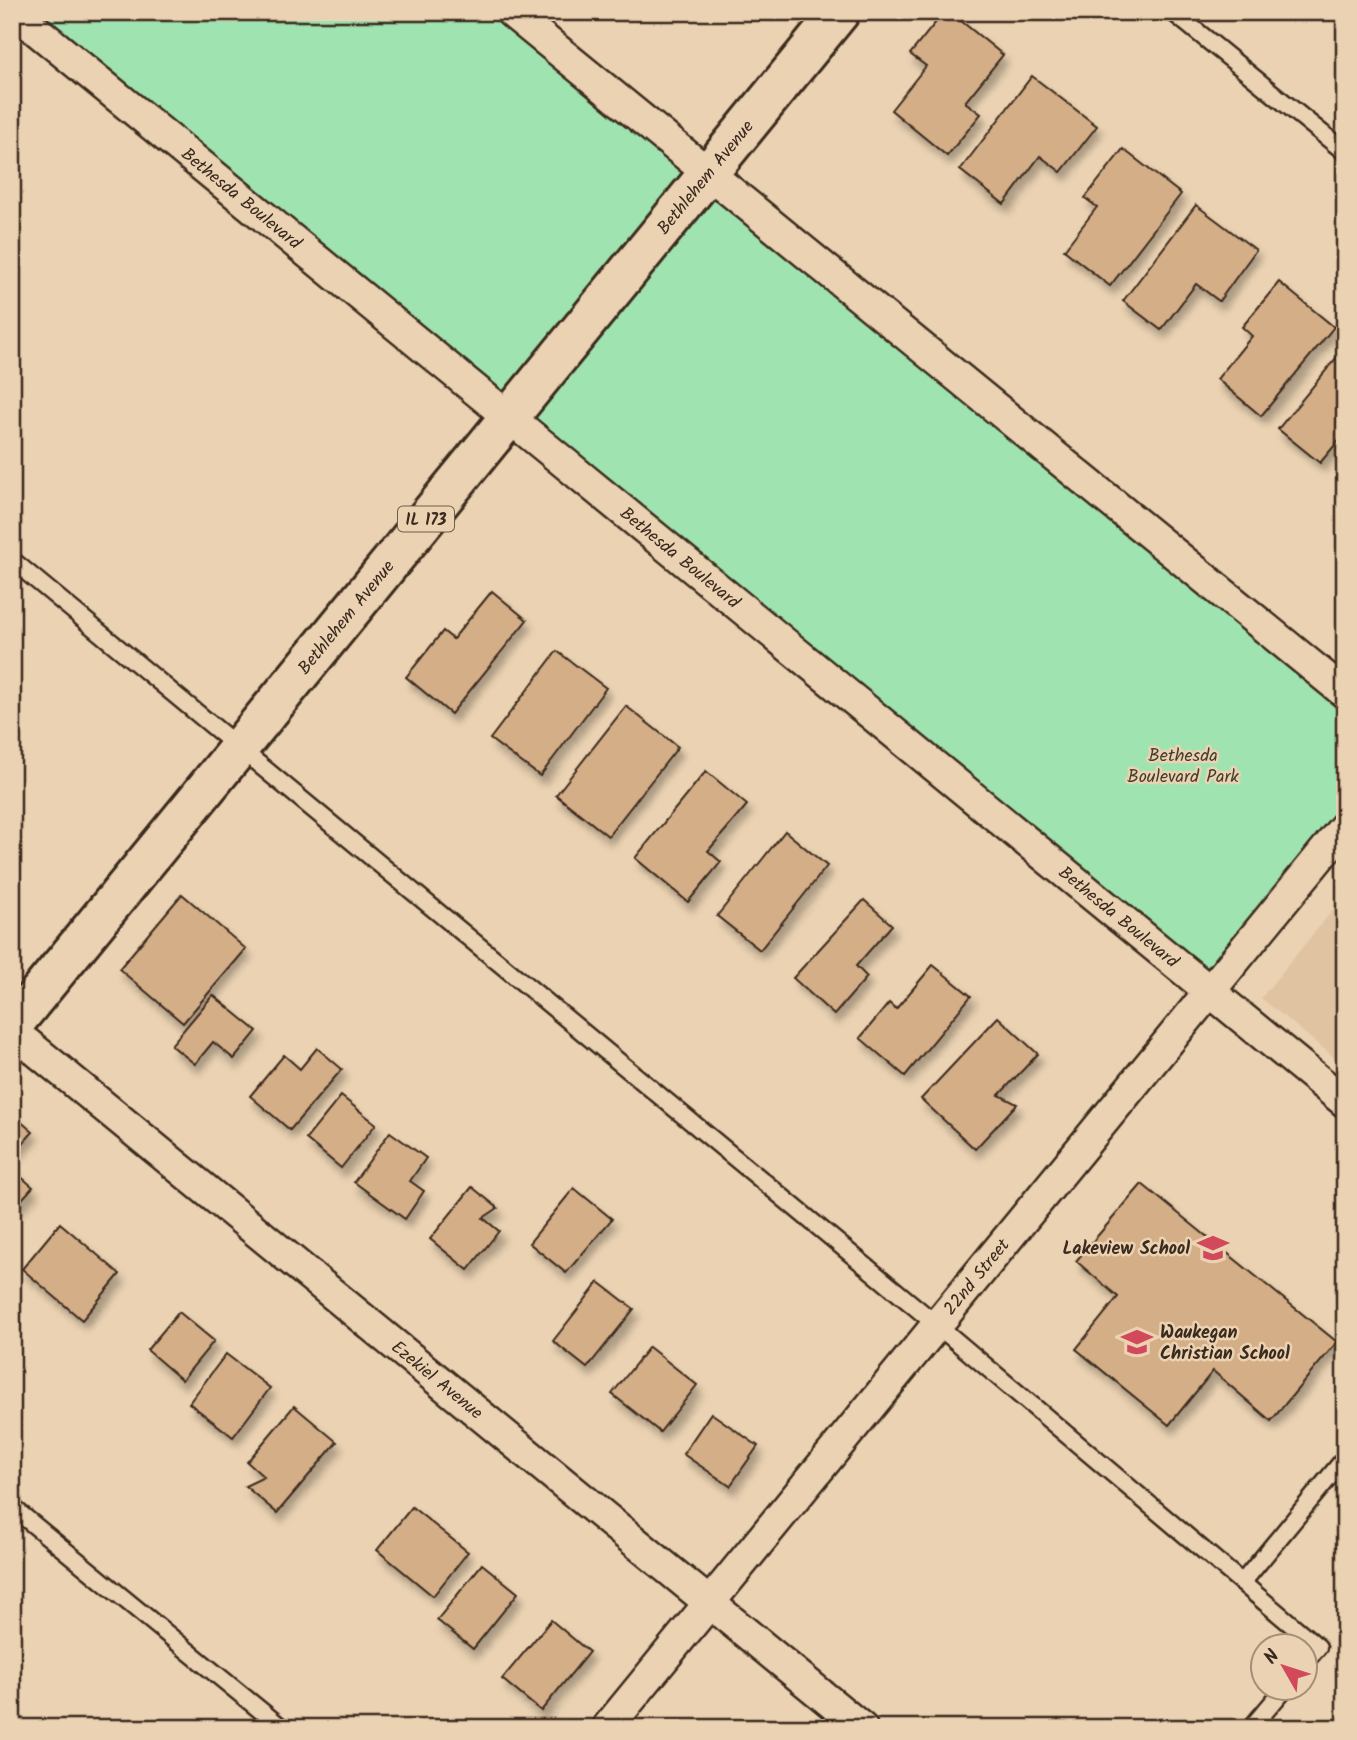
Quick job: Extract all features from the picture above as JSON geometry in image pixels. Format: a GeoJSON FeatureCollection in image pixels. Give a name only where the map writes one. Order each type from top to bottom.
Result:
{"type":"FeatureCollection","features":[{"type":"Feature","properties":{"kind":"main road","name":"Bethlehem Avenue"},"geometry":{"type":"LineString","coordinates":[[12,1026],[840,12]]}},
{"type":"Feature","properties":{"kind":"street","name":"Bethesda Boulevard"},"geometry":{"type":"LineString","coordinates":[[14,12],[1345,1102]]}},
{"type":"Feature","properties":{"kind":"street"},"geometry":{"type":"LineString","coordinates":[[511,12],[1345,693]]}},
{"type":"Feature","properties":{"kind":"street","name":"22nd Street"},"geometry":{"type":"LineString","coordinates":[[607,1728],[1345,826]]}},
{"type":"Feature","properties":{"kind":"street","name":"Ezekiel Avenue"},"geometry":{"type":"LineString","coordinates":[[12,1031],[862,1728]]}},
{"type":"Feature","properties":{"kind":"lane"},"geometry":{"type":"LineString","coordinates":[[1173,12],[1345,152]]}},
{"type":"Feature","properties":{"kind":"lane"},"geometry":{"type":"LineString","coordinates":[[12,560],[937,1325],[1300,1632]]}},
{"type":"Feature","properties":{"kind":"lane"},"geometry":{"type":"LineString","coordinates":[[1242,1583],[1345,1458]]}},
{"type":"Feature","properties":{"kind":"lane"},"geometry":{"type":"LineString","coordinates":[[12,1507],[282,1728]]}},
{"type":"Feature","properties":{"kind":"lane"},"geometry":{"type":"LineString","coordinates":[[1251,1728],[1272,1702]]}},
{"type":"Feature","properties":{"kind":"shaded area"},"geometry":{"type":"Polygon","coordinates":[[[1345,895],[1345,1066],[1261,998],[1345,895]]]}},
{"type":"Feature","properties":{"kind":"green space","name":"Bethesda Boulevard Park"},"geometry":{"type":"Polygon","coordinates":[[[18,12],[511,12],[1345,693],[1345,826],[1209,991],[18,12]]]}},
{"type":"Feature","properties":{"kind":"building"},"geometry":{"type":"Polygon","coordinates":[[[944,12],[950,12],[1003,55],[965,102],[981,114],[947,156],[891,110],[926,66],[910,54],[944,12]]]}},
{"type":"Feature","properties":{"kind":"building"},"geometry":{"type":"Polygon","coordinates":[[[1032,76],[1097,126],[1061,172],[1040,156],[1004,204],[960,170],[1032,76]]]}},
{"type":"Feature","properties":{"kind":"building"},"geometry":{"type":"Polygon","coordinates":[[[1123,149],[1181,194],[1110,286],[1064,250],[1097,207],[1085,198],[1123,149]]]}},
{"type":"Feature","properties":{"kind":"building"},"geometry":{"type":"Polygon","coordinates":[[[1196,205],[1256,250],[1219,301],[1196,284],[1161,330],[1123,301],[1196,205]]]}},
{"type":"Feature","properties":{"kind":"building"},"geometry":{"type":"Polygon","coordinates":[[[1279,282],[1334,327],[1261,416],[1217,379],[1252,336],[1242,327],[1279,282]]]}},
{"type":"Feature","properties":{"kind":"building"},"geometry":{"type":"Polygon","coordinates":[[[1345,347],[1345,433],[1320,463],[1278,429],[1345,347]]]}},
{"type":"Feature","properties":{"kind":"building"},"geometry":{"type":"Polygon","coordinates":[[[492,591],[527,620],[451,714],[406,677],[443,631],[453,639],[492,591]]]}},
{"type":"Feature","properties":{"kind":"building"},"geometry":{"type":"Polygon","coordinates":[[[557,651],[606,688],[540,776],[490,739],[557,651]]]}},
{"type":"Feature","properties":{"kind":"building"},"geometry":{"type":"Polygon","coordinates":[[[626,706],[678,747],[608,836],[556,795],[626,706]]]}},
{"type":"Feature","properties":{"kind":"building"},"geometry":{"type":"Polygon","coordinates":[[[706,771],[747,805],[708,851],[721,862],[688,902],[635,858],[706,771]]]}},
{"type":"Feature","properties":{"kind":"building"},"geometry":{"type":"Polygon","coordinates":[[[785,831],[827,866],[760,950],[717,916],[785,831]]]}},
{"type":"Feature","properties":{"kind":"building"},"geometry":{"type":"Polygon","coordinates":[[[182,894],[246,949],[183,1023],[119,969],[182,894]]]}},
{"type":"Feature","properties":{"kind":"building"},"geometry":{"type":"Polygon","coordinates":[[[864,900],[892,925],[856,966],[867,977],[834,1015],[793,978],[864,900]]]}},
{"type":"Feature","properties":{"kind":"building"},"geometry":{"type":"Polygon","coordinates":[[[933,965],[971,996],[905,1076],[860,1038],[889,1003],[896,1009],[933,965]]]}},
{"type":"Feature","properties":{"kind":"building"},"geometry":{"type":"Polygon","coordinates":[[[213,995],[257,1031],[234,1059],[213,1042],[195,1064],[171,1045],[213,995]]]}},
{"type":"Feature","properties":{"kind":"building"},"geometry":{"type":"Polygon","coordinates":[[[998,1017],[1038,1054],[999,1095],[1017,1104],[975,1149],[921,1099],[998,1017]]]}},
{"type":"Feature","properties":{"kind":"building"},"geometry":{"type":"Polygon","coordinates":[[[317,1048],[342,1069],[290,1130],[250,1096],[284,1055],[300,1069],[317,1048]]]}},
{"type":"Feature","properties":{"kind":"building"},"geometry":{"type":"Polygon","coordinates":[[[341,1096],[376,1124],[341,1168],[306,1139],[341,1096]]]}},
{"type":"Feature","properties":{"kind":"building"},"geometry":{"type":"Polygon","coordinates":[[[12,1114],[33,1132],[12,1155],[12,1114]]]}},
{"type":"Feature","properties":{"kind":"building"},"geometry":{"type":"Polygon","coordinates":[[[390,1132],[426,1158],[410,1181],[424,1191],[405,1219],[354,1182],[390,1132]]]}},
{"type":"Feature","properties":{"kind":"building"},"geometry":{"type":"Polygon","coordinates":[[[12,1169],[33,1187],[12,1210],[12,1169]]]}},
{"type":"Feature","properties":{"kind":"building"},"geometry":{"type":"Polygon","coordinates":[[[1142,1184],[1337,1342],[1271,1421],[1213,1371],[1169,1425],[1076,1349],[1118,1297],[1076,1261],[1142,1184]]]}},
{"type":"Feature","properties":{"kind":"building"},"geometry":{"type":"Polygon","coordinates":[[[472,1187],[498,1208],[483,1218],[499,1231],[468,1270],[430,1239],[472,1187]]]}},
{"type":"Feature","properties":{"kind":"building"},"geometry":{"type":"Polygon","coordinates":[[[574,1188],[612,1219],[566,1273],[529,1243],[574,1188]]]}},
{"type":"Feature","properties":{"kind":"building"},"geometry":{"type":"Polygon","coordinates":[[[60,1223],[120,1274],[82,1320],[22,1269],[60,1223]]]}},
{"type":"Feature","properties":{"kind":"building"},"geometry":{"type":"Polygon","coordinates":[[[599,1282],[634,1309],[587,1368],[553,1341],[599,1282]]]}},
{"type":"Feature","properties":{"kind":"building"},"geometry":{"type":"Polygon","coordinates":[[[179,1312],[214,1341],[182,1380],[147,1350],[179,1312]]]}},
{"type":"Feature","properties":{"kind":"building"},"geometry":{"type":"Polygon","coordinates":[[[649,1347],[697,1385],[660,1432],[612,1394],[649,1347]]]}},
{"type":"Feature","properties":{"kind":"building"},"geometry":{"type":"Polygon","coordinates":[[[226,1354],[270,1388],[233,1437],[189,1403],[226,1354]]]}},
{"type":"Feature","properties":{"kind":"building"},"geometry":{"type":"Polygon","coordinates":[[[294,1406],[337,1442],[277,1513],[245,1486],[264,1477],[247,1462],[294,1406]]]}},
{"type":"Feature","properties":{"kind":"building"},"geometry":{"type":"Polygon","coordinates":[[[711,1413],[758,1446],[730,1486],[683,1454],[711,1413]]]}},
{"type":"Feature","properties":{"kind":"building"},"geometry":{"type":"Polygon","coordinates":[[[412,1507],[468,1552],[433,1596],[377,1550],[412,1507]]]}},
{"type":"Feature","properties":{"kind":"building"},"geometry":{"type":"Polygon","coordinates":[[[482,1564],[518,1593],[473,1649],[437,1620],[482,1564]]]}},
{"type":"Feature","properties":{"kind":"building"},"geometry":{"type":"Polygon","coordinates":[[[551,1620],[589,1652],[541,1711],[502,1679],[551,1620]]]}},
{"type":"Feature","properties":{"kind":"place","name":"Lakeview School"},"geometry":{"type":"Point","coordinates":[1213,1248]}},
{"type":"Feature","properties":{"kind":"place","name":"Waukegan Christian School"},"geometry":{"type":"Point","coordinates":[1137,1342]}}]}
